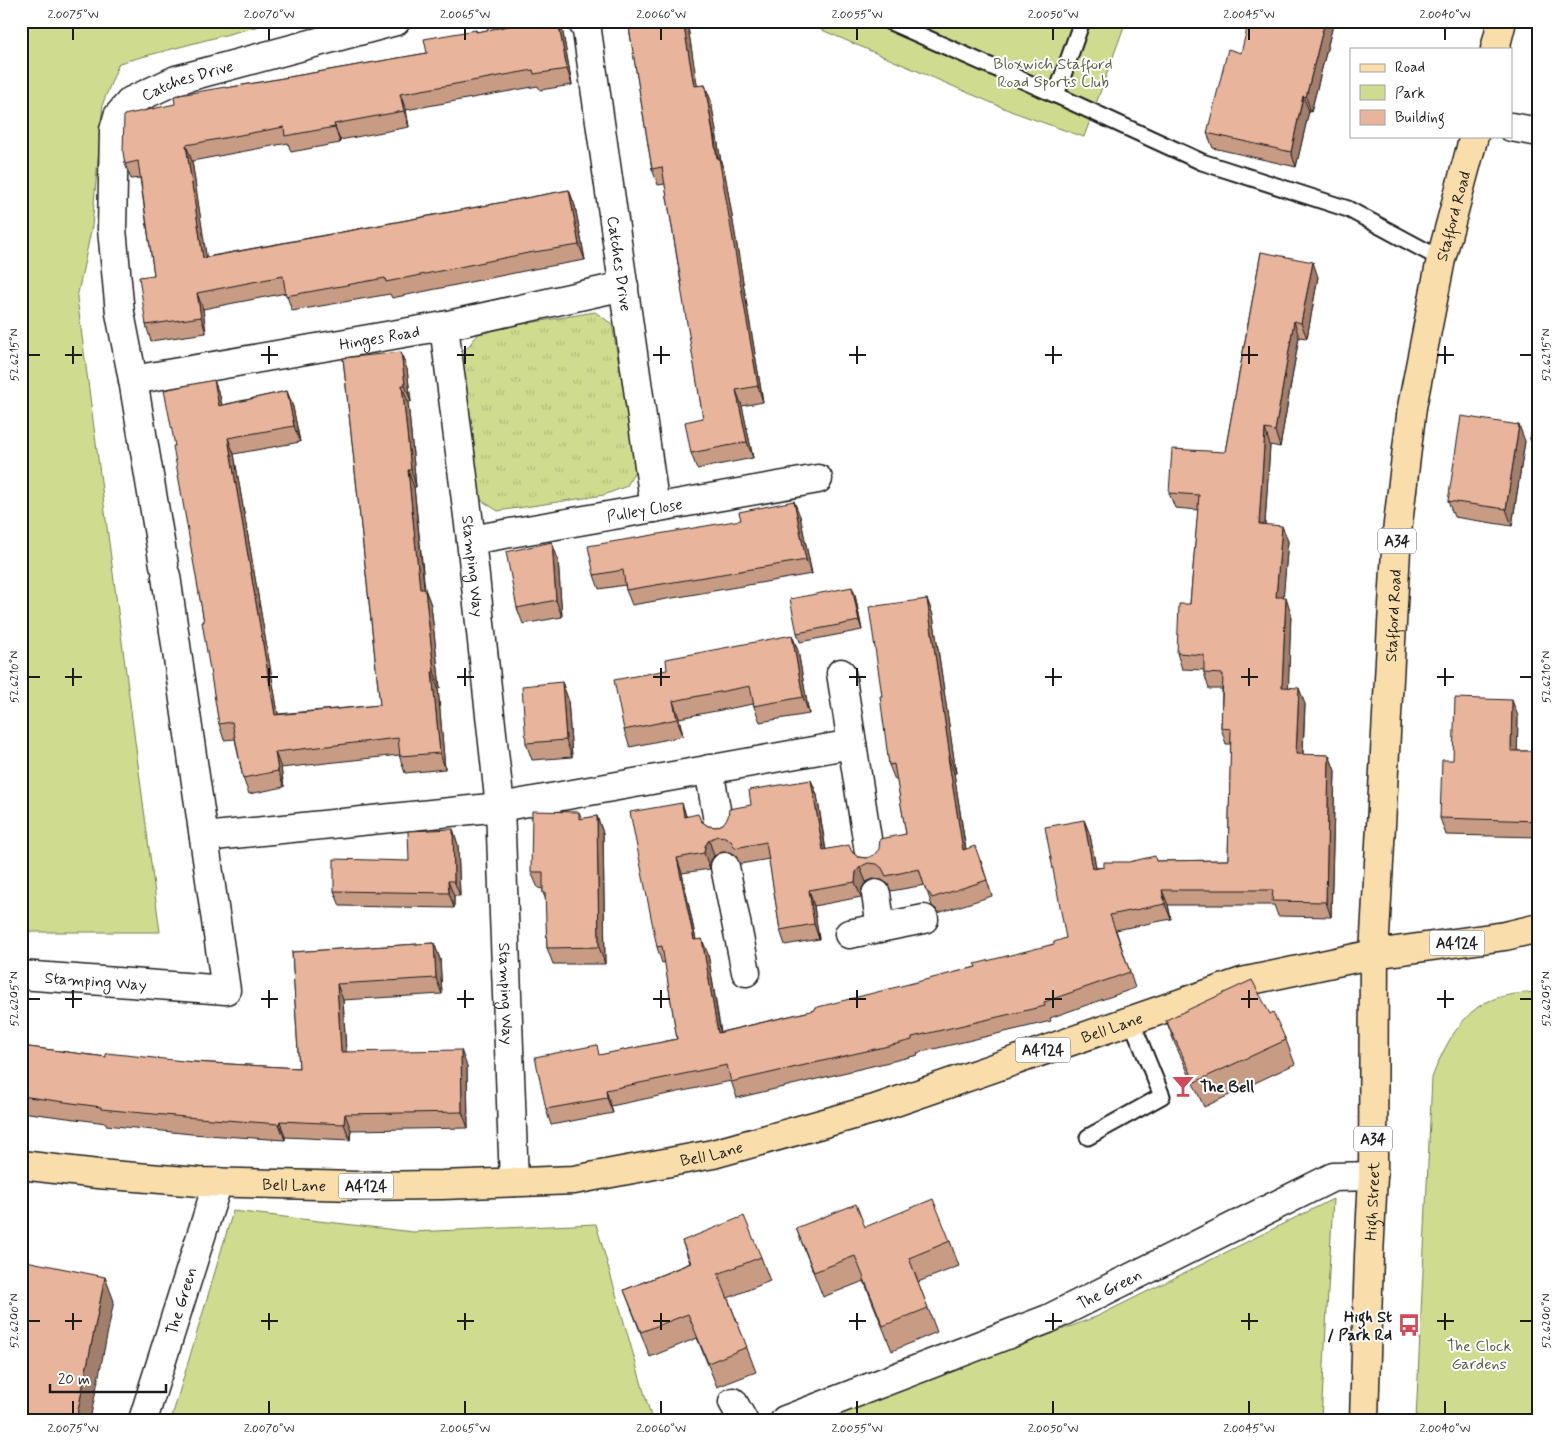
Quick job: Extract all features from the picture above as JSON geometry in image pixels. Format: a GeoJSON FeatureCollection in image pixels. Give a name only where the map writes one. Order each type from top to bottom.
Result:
{"type":"FeatureCollection","features":[{"type":"Feature","properties":{"kind":"main road"},"geometry":{"type":"LineString","coordinates":[[1496,48],[1502,21]]}},
{"type":"Feature","properties":{"kind":"main road","name":"Stafford Road"},"geometry":{"type":"LineString","coordinates":[[1374,954],[1397,532],[1412,407],[1442,259],[1473,138]]}},
{"type":"Feature","properties":{"kind":"main road","name":"A4124"},"geometry":{"type":"LineString","coordinates":[[1374,954],[1505,936],[1539,928]]}},
{"type":"Feature","properties":{"kind":"main road","name":"Bell Lane"},"geometry":{"type":"LineString","coordinates":[[21,1165],[98,1174],[218,1182],[356,1186],[574,1180],[713,1154],[875,1109],[1242,982],[1374,954]]}},
{"type":"Feature","properties":{"kind":"main road","name":"High Street"},"geometry":{"type":"LineString","coordinates":[[1364,1420],[1373,1176],[1374,954]]}},
{"type":"Feature","properties":{"kind":"street","name":"Catches Drive"},"geometry":{"type":"LineString","coordinates":[[134,380],[120,313],[112,229],[114,130],[118,116],[131,101],[176,80],[396,21]]}},
{"type":"Feature","properties":{"kind":"street","name":"Catches Drive"},"geometry":{"type":"LineString","coordinates":[[582,21],[587,31],[655,508]]}},
{"type":"Feature","properties":{"kind":"street"},"geometry":{"type":"LineString","coordinates":[[1512,126],[1539,132]]}},
{"type":"Feature","properties":{"kind":"street","name":"Hinges Road"},"geometry":{"type":"LineString","coordinates":[[134,380],[444,326],[624,286]]}},
{"type":"Feature","properties":{"kind":"street","name":"Stamping Way"},"geometry":{"type":"LineString","coordinates":[[444,326],[471,540],[500,807],[514,1182]]}},
{"type":"Feature","properties":{"kind":"street","name":"Stamping Way"},"geometry":{"type":"LineString","coordinates":[[21,975],[226,990],[165,570],[134,380]]}},
{"type":"Feature","properties":{"kind":"street","name":"Pulley Close"},"geometry":{"type":"LineString","coordinates":[[471,540],[818,479]]}},
{"type":"Feature","properties":{"kind":"street"},"geometry":{"type":"LineString","coordinates":[[841,673],[870,858]]}},
{"type":"Feature","properties":{"kind":"street"},"geometry":{"type":"LineString","coordinates":[[204,837],[500,807],[852,744]]}},
{"type":"Feature","properties":{"kind":"street"},"geometry":{"type":"LineString","coordinates":[[709,769],[720,827]]}},
{"type":"Feature","properties":{"kind":"street"},"geometry":{"type":"LineString","coordinates":[[725,867],[746,972]]}},
{"type":"Feature","properties":{"kind":"street"},"geometry":{"type":"LineString","coordinates":[[876,894],[880,928]]}},
{"type":"Feature","properties":{"kind":"street"},"geometry":{"type":"LineString","coordinates":[[849,934],[924,919]]}},
{"type":"Feature","properties":{"kind":"street","name":"The Green"},"geometry":{"type":"LineString","coordinates":[[785,1420],[1048,1319],[1332,1177],[1373,1176]]}},
{"type":"Feature","properties":{"kind":"street","name":"The Green"},"geometry":{"type":"LineString","coordinates":[[143,1420],[218,1182]]}},
{"type":"Feature","properties":{"kind":"lane"},"geometry":{"type":"LineString","coordinates":[[888,21],[1202,162],[1348,209],[1442,259]]}},
{"type":"Feature","properties":{"kind":"lane"},"geometry":{"type":"LineString","coordinates":[[1056,95],[1082,21]]}},
{"type":"Feature","properties":{"kind":"lane"},"geometry":{"type":"LineString","coordinates":[[1088,1137],[1162,1096],[1131,1020]]}},
{"type":"Feature","properties":{"kind":"green space"},"geometry":{"type":"Polygon","coordinates":[[[21,21],[278,21],[119,63],[103,103],[92,226],[77,298],[160,932],[21,932],[21,21]]]}},
{"type":"Feature","properties":{"kind":"green space","name":"Bloxwich Stafford Road Sports Club"},"geometry":{"type":"Polygon","coordinates":[[[801,21],[1126,21],[1084,137],[1013,112],[801,21]]]}},
{"type":"Feature","properties":{"kind":"green space"},"geometry":{"type":"Polygon","coordinates":[[[595,312],[612,324],[637,467],[627,486],[604,495],[498,511],[476,497],[460,356],[481,331],[595,312]]]}},
{"type":"Feature","properties":{"kind":"green space","name":"The Clock Gardens"},"geometry":{"type":"Polygon","coordinates":[[[1539,992],[1539,1404],[1533,1420],[1416,1420],[1432,1078],[1450,1039],[1463,1021],[1478,1007],[1499,997],[1539,992]]]}},
{"type":"Feature","properties":{"kind":"green space"},"geometry":{"type":"Polygon","coordinates":[[[1333,1199],[1321,1420],[824,1420],[1098,1316],[1333,1199]]]}},
{"type":"Feature","properties":{"kind":"green space"},"geometry":{"type":"Polygon","coordinates":[[[233,1211],[413,1232],[596,1224],[652,1420],[171,1420],[233,1211]]]}},
{"type":"Feature","properties":{"kind":"building"},"geometry":{"type":"Polygon","coordinates":[[[536,21],[558,21],[567,69],[534,74],[533,70],[400,94],[404,111],[334,124],[335,127],[285,136],[284,127],[186,145],[203,258],[569,190],[579,245],[528,253],[386,282],[385,278],[286,296],[283,276],[197,293],[201,317],[146,325],[139,277],[154,275],[138,161],[125,164],[123,152],[124,115],[175,104],[174,96],[427,53],[424,39],[536,21]]]}},
{"type":"Feature","properties":{"kind":"building"},"geometry":{"type":"Polygon","coordinates":[[[628,21],[683,21],[694,86],[705,85],[758,386],[736,390],[747,442],[691,453],[685,422],[703,418],[662,167],[652,169],[628,21]]]}},
{"type":"Feature","properties":{"kind":"building"},"geometry":{"type":"Polygon","coordinates":[[[1249,21],[1325,21],[1306,97],[1303,96],[1291,152],[1207,133],[1228,49],[1241,53],[1249,21]]]}},
{"type":"Feature","properties":{"kind":"building"},"geometry":{"type":"Polygon","coordinates":[[[1261,252],[1313,262],[1301,323],[1294,321],[1275,431],[1265,429],[1259,524],[1282,526],[1276,597],[1286,597],[1282,687],[1299,688],[1296,754],[1329,755],[1326,902],[1272,901],[1273,890],[1162,890],[1165,904],[1110,915],[1130,972],[1044,1002],[1045,1006],[912,1037],[912,1040],[884,1047],[731,1082],[727,1065],[606,1090],[607,1098],[546,1109],[535,1057],[597,1045],[599,1055],[677,1039],[662,946],[657,947],[630,812],[682,803],[684,817],[698,814],[701,821],[708,826],[716,827],[723,824],[728,817],[729,809],[751,805],[749,790],[811,780],[823,850],[849,845],[852,852],[858,857],[867,858],[874,855],[879,849],[880,839],[906,834],[894,764],[889,765],[880,696],[882,696],[869,607],[927,599],[950,757],[948,757],[963,850],[975,846],[987,880],[932,898],[926,891],[919,869],[886,876],[882,868],[877,864],[868,863],[860,867],[856,872],[855,882],[809,890],[814,924],[780,930],[766,842],[735,848],[731,841],[725,837],[717,836],[709,840],[705,846],[704,853],[677,858],[694,940],[702,939],[718,1033],[815,1010],[814,1008],[976,967],[975,964],[1054,944],[1054,942],[1066,938],[1045,827],[1084,820],[1093,869],[1104,867],[1104,862],[1129,862],[1155,856],[1156,861],[1228,860],[1231,729],[1221,728],[1223,674],[1204,673],[1204,655],[1177,653],[1179,604],[1190,604],[1199,495],[1169,493],[1172,449],[1225,452],[1261,252]]]}},
{"type":"Feature","properties":{"kind":"building"},"geometry":{"type":"Polygon","coordinates":[[[401,352],[405,385],[402,385],[411,470],[408,470],[420,589],[425,589],[440,753],[400,756],[398,738],[275,752],[278,771],[243,778],[232,722],[219,724],[202,622],[204,622],[164,390],[214,380],[219,406],[287,391],[294,426],[228,438],[275,715],[380,705],[343,358],[401,352]]]}},
{"type":"Feature","properties":{"kind":"building"},"geometry":{"type":"Polygon","coordinates":[[[1539,398],[1539,440],[1530,439],[1539,398]]]}},
{"type":"Feature","properties":{"kind":"building"},"geometry":{"type":"Polygon","coordinates":[[[1461,416],[1519,425],[1506,509],[1448,501],[1461,416]]]}},
{"type":"Feature","properties":{"kind":"building"},"geometry":{"type":"Polygon","coordinates":[[[794,501],[806,560],[626,590],[623,570],[594,575],[588,546],[741,520],[739,512],[794,501]]]}},
{"type":"Feature","properties":{"kind":"building"},"geometry":{"type":"Polygon","coordinates":[[[552,542],[556,600],[517,608],[506,552],[552,542]]]}},
{"type":"Feature","properties":{"kind":"building"},"geometry":{"type":"Polygon","coordinates":[[[852,587],[859,621],[797,633],[790,599],[852,587]]]}},
{"type":"Feature","properties":{"kind":"building"},"geometry":{"type":"Polygon","coordinates":[[[792,635],[803,697],[754,706],[750,686],[673,701],[677,719],[624,730],[614,680],[667,670],[666,659],[792,635]]]}},
{"type":"Feature","properties":{"kind":"building"},"geometry":{"type":"Polygon","coordinates":[[[562,682],[566,740],[526,743],[522,686],[562,682]]]}},
{"type":"Feature","properties":{"kind":"building"},"geometry":{"type":"Polygon","coordinates":[[[1455,698],[1512,700],[1511,751],[1539,751],[1539,821],[1440,818],[1442,760],[1453,760],[1455,698]]]}},
{"type":"Feature","properties":{"kind":"building"},"geometry":{"type":"Polygon","coordinates":[[[532,811],[579,812],[579,819],[597,816],[599,947],[547,948],[543,872],[531,872],[532,811]]]}},
{"type":"Feature","properties":{"kind":"building"},"geometry":{"type":"Polygon","coordinates":[[[453,829],[454,881],[448,881],[449,893],[334,891],[334,859],[409,861],[408,831],[453,829]]]}},
{"type":"Feature","properties":{"kind":"building"},"geometry":{"type":"Polygon","coordinates":[[[434,943],[436,978],[337,984],[341,1052],[461,1050],[462,1112],[345,1114],[344,1124],[280,1121],[279,1124],[101,1109],[101,1107],[21,1096],[21,1046],[106,1057],[106,1053],[193,1062],[299,1068],[292,952],[434,943]]]}},
{"type":"Feature","properties":{"kind":"building"},"geometry":{"type":"Polygon","coordinates":[[[1252,980],[1270,1014],[1273,1012],[1286,1040],[1195,1082],[1166,1020],[1252,980]]]}},
{"type":"Feature","properties":{"kind":"building"},"geometry":{"type":"Polygon","coordinates":[[[933,1199],[950,1241],[909,1258],[928,1308],[883,1326],[855,1256],[814,1272],[796,1228],[856,1204],[865,1227],[933,1199]]]}},
{"type":"Feature","properties":{"kind":"building"},"geometry":{"type":"Polygon","coordinates":[[[744,1216],[761,1257],[718,1274],[747,1347],[708,1363],[688,1314],[641,1332],[624,1290],[691,1263],[682,1241],[744,1216]]]}},
{"type":"Feature","properties":{"kind":"building"},"geometry":{"type":"Polygon","coordinates":[[[21,1260],[105,1277],[76,1420],[21,1420],[21,1260]]]}},
{"type":"Feature","properties":{"kind":"place","name":"The Bell"},"geometry":{"type":"Point","coordinates":[1183,1086]}},
{"type":"Feature","properties":{"kind":"place","name":"High St / Park Rd"},"geometry":{"type":"Point","coordinates":[1409,1325]}}]}
